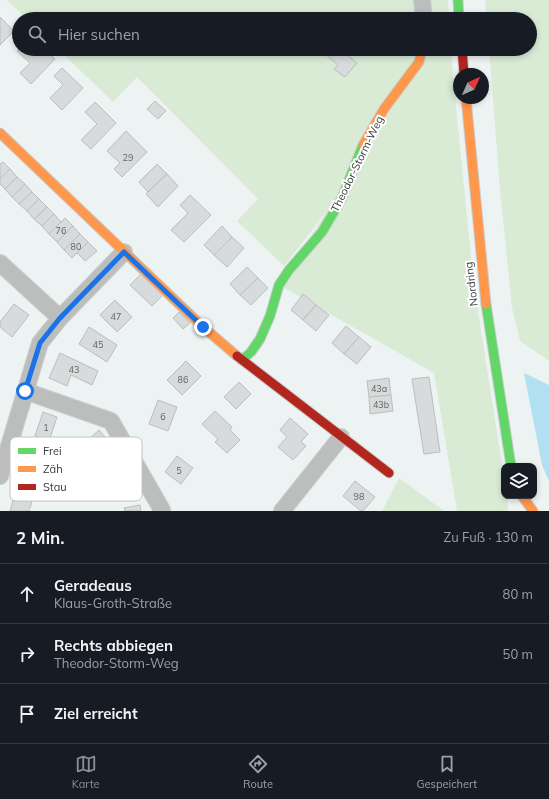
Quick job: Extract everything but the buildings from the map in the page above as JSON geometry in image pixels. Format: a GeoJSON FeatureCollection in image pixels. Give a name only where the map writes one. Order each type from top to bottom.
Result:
{"type":"FeatureCollection","features":[{"type":"Feature","properties":{"kind":"street"},"geometry":{"type":"LineString","coordinates":[[422,0],[423,12]]}},
{"type":"Feature","properties":{"kind":"street"},"geometry":{"type":"LineString","coordinates":[[458,0],[459,12]]}},
{"type":"Feature","properties":{"kind":"street","name":"Theodor-Storm-Weg"},"geometry":{"type":"LineString","coordinates":[[242,360],[251,352],[260,339],[270,316],[279,285],[289,270],[322,232],[341,200],[362,147],[384,109],[419,62],[420,56]]}},
{"type":"Feature","properties":{"kind":"street"},"geometry":{"type":"LineString","coordinates":[[463,56],[464,68]]}},
{"type":"Feature","properties":{"kind":"street","name":"Nordring"},"geometry":{"type":"LineString","coordinates":[[467,104],[484,289],[493,355],[511,463]]}},
{"type":"Feature","properties":{"kind":"street"},"geometry":{"type":"LineString","coordinates":[[0,133],[203,327],[242,360],[341,437],[389,472]]}},
{"type":"Feature","properties":{"kind":"street"},"geometry":{"type":"LineString","coordinates":[[11,437],[40,343],[60,318],[124,252]]}},
{"type":"Feature","properties":{"kind":"street"},"geometry":{"type":"LineString","coordinates":[[0,263],[60,318]]}},
{"type":"Feature","properties":{"kind":"street"},"geometry":{"type":"LineString","coordinates":[[25,391],[111,421],[120,437]]}},
{"type":"Feature","properties":{"kind":"street"},"geometry":{"type":"LineString","coordinates":[[282,511],[341,437]]}},
{"type":"Feature","properties":{"kind":"street"},"geometry":{"type":"LineString","coordinates":[[0,476],[10,442]]}},
{"type":"Feature","properties":{"kind":"street"},"geometry":{"type":"LineString","coordinates":[[142,475],[162,510]]}},
{"type":"Feature","properties":{"kind":"street"},"geometry":{"type":"LineString","coordinates":[[519,499],[532,511]]}},
{"type":"Feature","properties":{"kind":"green space"},"geometry":{"type":"Polygon","coordinates":[[[7,0],[448,0],[449,12],[20,12],[7,0]]]}},
{"type":"Feature","properties":{"kind":"green space"},"geometry":{"type":"Polygon","coordinates":[[[485,0],[549,0],[549,361],[520,341],[512,308],[500,190],[490,56],[537,56],[537,12],[486,12],[485,0]]]}},
{"type":"Feature","properties":{"kind":"green space"},"geometry":{"type":"Polygon","coordinates":[[[65,56],[452,56],[453,104],[456,104],[474,286],[502,463],[501,499],[507,499],[508,511],[457,511],[434,373],[279,285],[327,211],[284,266],[237,221],[258,199],[137,77],[113,102],[65,56]]]}},
{"type":"Feature","properties":{"kind":"green space"},"geometry":{"type":"Polygon","coordinates":[[[399,478],[444,511],[382,511],[399,478]]]}},
{"type":"Feature","properties":{"kind":"water"},"geometry":{"type":"Polygon","coordinates":[[[524,373],[549,385],[549,481],[542,465],[524,373]]]}},
{"type":"Feature","properties":{"kind":"traffic: fast"},"geometry":{"type":"LineString","coordinates":[[458,0],[459,12]]}},
{"type":"Feature","properties":{"kind":"traffic: fast"},"geometry":{"type":"LineString","coordinates":[[242,360],[251,352],[260,339],[270,316],[279,285],[289,270],[322,232],[341,200],[363,145]]}},
{"type":"Feature","properties":{"kind":"traffic: fast"},"geometry":{"type":"LineString","coordinates":[[486,304],[511,463]]}},
{"type":"Feature","properties":{"kind":"traffic: slow"},"geometry":{"type":"LineString","coordinates":[[363,145],[384,109],[419,62],[420,56]]}},
{"type":"Feature","properties":{"kind":"traffic: slow"},"geometry":{"type":"LineString","coordinates":[[467,104],[486,304]]}},
{"type":"Feature","properties":{"kind":"traffic: slow"},"geometry":{"type":"LineString","coordinates":[[0,133],[203,327],[237,356]]}},
{"type":"Feature","properties":{"kind":"traffic: slow"},"geometry":{"type":"LineString","coordinates":[[524,499],[533,511]]}},
{"type":"Feature","properties":{"kind":"traffic: jam"},"geometry":{"type":"LineString","coordinates":[[463,56],[464,68]]}},
{"type":"Feature","properties":{"kind":"traffic: jam"},"geometry":{"type":"LineString","coordinates":[[237,356],[389,473]]}},
{"type":"Feature","properties":{"kind":"route"},"geometry":{"type":"LineString","coordinates":[[25,391],[40,343],[60,318],[124,252],[203,327]]}}]}
